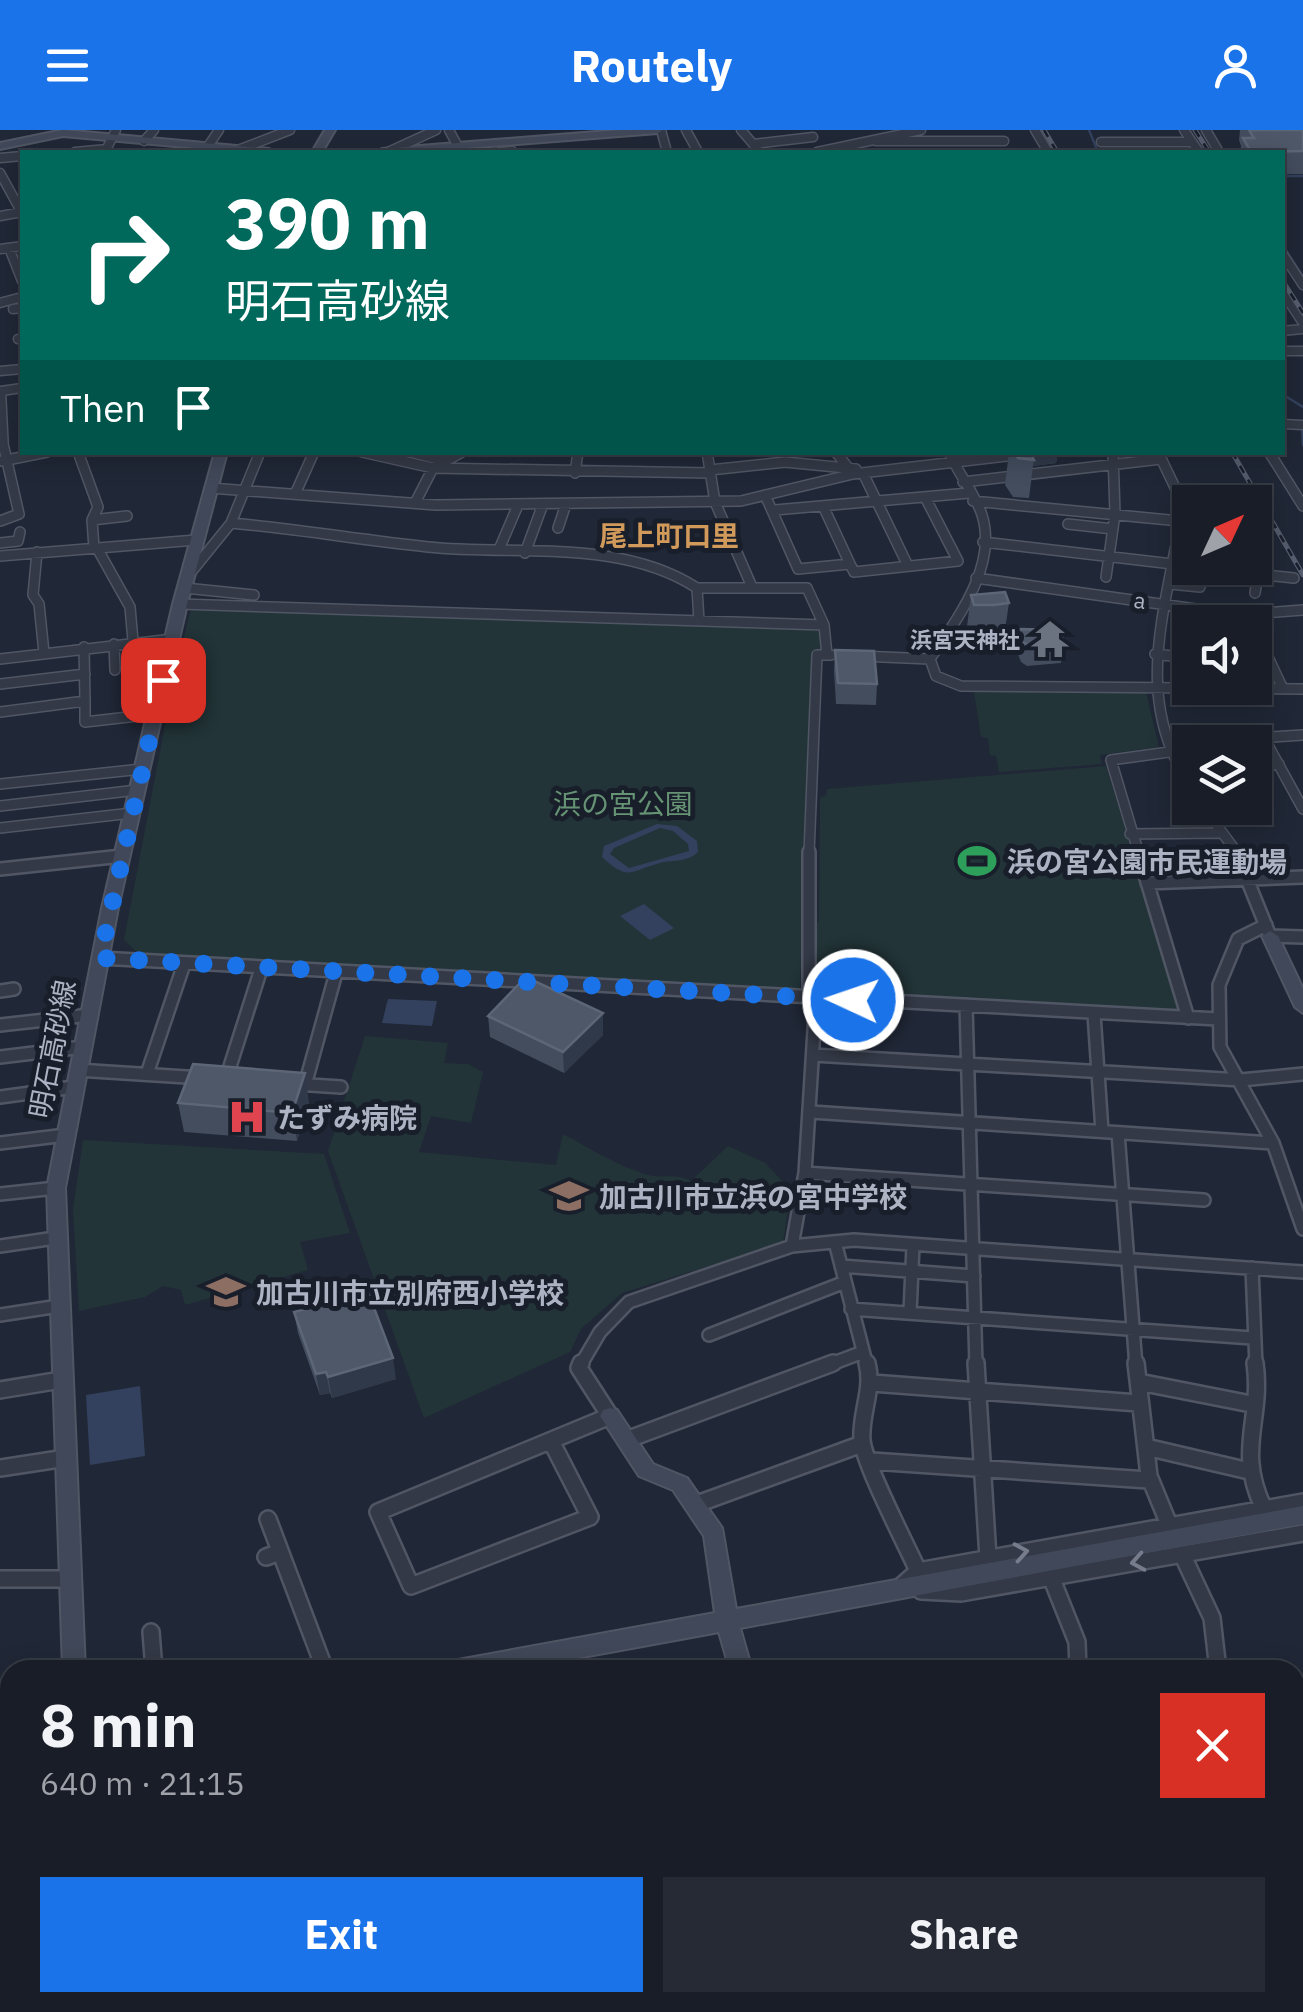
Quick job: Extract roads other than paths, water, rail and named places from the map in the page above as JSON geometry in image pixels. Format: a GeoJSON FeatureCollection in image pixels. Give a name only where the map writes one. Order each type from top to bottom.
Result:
{"type":"FeatureCollection","features":[{"type":"Feature","properties":{"kind":"main road"},"geometry":{"type":"LineString","coordinates":[[432,150],[597,132],[659,130]]}},
{"type":"Feature","properties":{"kind":"main road"},"geometry":{"type":"LineString","coordinates":[[0,146],[59,132],[110,142],[144,141],[206,150],[238,150]]}},
{"type":"Feature","properties":{"kind":"main road","name":"明石高砂線"},"geometry":{"type":"LineString","coordinates":[[74,1660],[56,1188],[122,856],[196,540],[220,455]]}},
{"type":"Feature","properties":{"kind":"main road"},"geometry":{"type":"LineString","coordinates":[[1268,930],[1303,1008]]}},
{"type":"Feature","properties":{"kind":"main road"},"geometry":{"type":"LineString","coordinates":[[610,1416],[646,1470],[680,1484],[714,1534],[727,1621],[738,1660]]}},
{"type":"Feature","properties":{"kind":"main road"},"geometry":{"type":"LineString","coordinates":[[515,1660],[1303,1515]]}},
{"type":"Feature","properties":{"kind":"street"},"geometry":{"type":"LineString","coordinates":[[144,141],[154,130]]}},
{"type":"Feature","properties":{"kind":"street"},"geometry":{"type":"LineString","coordinates":[[206,150],[219,130]]}},
{"type":"Feature","properties":{"kind":"street"},"geometry":{"type":"LineString","coordinates":[[238,150],[290,130]]}},
{"type":"Feature","properties":{"kind":"street"},"geometry":{"type":"LineString","coordinates":[[391,150],[436,130]]}},
{"type":"Feature","properties":{"kind":"street"},"geometry":{"type":"LineString","coordinates":[[449,130],[459,149]]}},
{"type":"Feature","properties":{"kind":"street"},"geometry":{"type":"LineString","coordinates":[[742,130],[758,150]]}},
{"type":"Feature","properties":{"kind":"street"},"geometry":{"type":"LineString","coordinates":[[792,130],[800,140]]}},
{"type":"Feature","properties":{"kind":"street"},"geometry":{"type":"LineString","coordinates":[[837,150],[921,130]]}},
{"type":"Feature","properties":{"kind":"street"},"geometry":{"type":"LineString","coordinates":[[999,130],[1007,150]]}},
{"type":"Feature","properties":{"kind":"street"},"geometry":{"type":"LineString","coordinates":[[1184,130],[1198,150]]}},
{"type":"Feature","properties":{"kind":"street"},"geometry":{"type":"LineString","coordinates":[[753,144],[814,137]]}},
{"type":"Feature","properties":{"kind":"street"},"geometry":{"type":"LineString","coordinates":[[876,141],[1004,142]]}},
{"type":"Feature","properties":{"kind":"street"},"geometry":{"type":"LineString","coordinates":[[81,150],[110,142]]}},
{"type":"Feature","properties":{"kind":"street"},"geometry":{"type":"LineString","coordinates":[[943,142],[947,150]]}},
{"type":"Feature","properties":{"kind":"street"},"geometry":{"type":"LineString","coordinates":[[977,142],[980,150]]}},
{"type":"Feature","properties":{"kind":"street"},"geometry":{"type":"LineString","coordinates":[[1101,142],[1192,142]]}},
{"type":"Feature","properties":{"kind":"street"},"geometry":{"type":"LineString","coordinates":[[0,174],[17,198]]}},
{"type":"Feature","properties":{"kind":"street"},"geometry":{"type":"LineString","coordinates":[[0,197],[17,198]]}},
{"type":"Feature","properties":{"kind":"street"},"geometry":{"type":"LineString","coordinates":[[4,249],[20,277]]}},
{"type":"Feature","properties":{"kind":"street"},"geometry":{"type":"LineString","coordinates":[[1285,254],[1295,255]]}},
{"type":"Feature","properties":{"kind":"street"},"geometry":{"type":"LineString","coordinates":[[1285,258],[1302,288]]}},
{"type":"Feature","properties":{"kind":"street"},"geometry":{"type":"LineString","coordinates":[[1285,296],[1303,326]]}},
{"type":"Feature","properties":{"kind":"street"},"geometry":{"type":"LineString","coordinates":[[0,521],[19,514],[2,460],[1,391],[20,388]]}},
{"type":"Feature","properties":{"kind":"street"},"geometry":{"type":"LineString","coordinates":[[2,460],[30,455]]}},
{"type":"Feature","properties":{"kind":"street"},"geometry":{"type":"LineString","coordinates":[[79,455],[98,507],[92,520],[96,548],[130,607],[133,641]]}},
{"type":"Feature","properties":{"kind":"street"},"geometry":{"type":"LineString","coordinates":[[184,590],[231,523],[259,455]]}},
{"type":"Feature","properties":{"kind":"street"},"geometry":{"type":"LineString","coordinates":[[296,492],[313,455]]}},
{"type":"Feature","properties":{"kind":"street"},"geometry":{"type":"LineString","coordinates":[[375,455],[467,473],[574,472],[635,477],[795,462],[880,472]]}},
{"type":"Feature","properties":{"kind":"street"},"geometry":{"type":"LineString","coordinates":[[421,455],[445,461]]}},
{"type":"Feature","properties":{"kind":"street"},"geometry":{"type":"LineString","coordinates":[[415,503],[433,468],[456,455]]}},
{"type":"Feature","properties":{"kind":"street"},"geometry":{"type":"LineString","coordinates":[[574,472],[577,455]]}},
{"type":"Feature","properties":{"kind":"street"},"geometry":{"type":"LineString","coordinates":[[707,455],[715,502],[752,587]]}},
{"type":"Feature","properties":{"kind":"street"},"geometry":{"type":"LineString","coordinates":[[791,455],[795,462]]}},
{"type":"Feature","properties":{"kind":"street"},"geometry":{"type":"LineString","coordinates":[[838,455],[849,469]]}},
{"type":"Feature","properties":{"kind":"street"},"geometry":{"type":"LineString","coordinates":[[930,658],[968,602],[983,542],[983,518],[950,455]]}},
{"type":"Feature","properties":{"kind":"street"},"geometry":{"type":"LineString","coordinates":[[210,488],[415,503],[715,502],[863,473],[1021,455]]}},
{"type":"Feature","properties":{"kind":"street"},"geometry":{"type":"LineString","coordinates":[[1106,577],[1115,514],[1113,455]]}},
{"type":"Feature","properties":{"kind":"street"},"geometry":{"type":"LineString","coordinates":[[1271,455],[1303,506]]}},
{"type":"Feature","properties":{"kind":"street"},"geometry":{"type":"LineString","coordinates":[[963,482],[1160,456],[1174,485]]}},
{"type":"Feature","properties":{"kind":"street"},"geometry":{"type":"LineString","coordinates":[[863,473],[908,566]]}},
{"type":"Feature","properties":{"kind":"street"},"geometry":{"type":"LineString","coordinates":[[765,495],[775,510],[798,569],[850,564]]}},
{"type":"Feature","properties":{"kind":"street"},"geometry":{"type":"LineString","coordinates":[[824,506],[854,572],[958,561],[926,497]]}},
{"type":"Feature","properties":{"kind":"street"},"geometry":{"type":"LineString","coordinates":[[775,510],[971,497],[1172,521]]}},
{"type":"Feature","properties":{"kind":"street"},"geometry":{"type":"LineString","coordinates":[[525,553],[544,504]]}},
{"type":"Feature","properties":{"kind":"street"},"geometry":{"type":"LineString","coordinates":[[558,528],[566,504]]}},
{"type":"Feature","properties":{"kind":"street"},"geometry":{"type":"LineString","coordinates":[[500,547],[518,505]]}},
{"type":"Feature","properties":{"kind":"street"},"geometry":{"type":"LineString","coordinates":[[92,520],[127,516]]}},
{"type":"Feature","properties":{"kind":"street"},"geometry":{"type":"LineString","coordinates":[[231,523],[432,548],[655,566],[681,576],[697,588],[807,588],[824,624],[826,655]]}},
{"type":"Feature","properties":{"kind":"street"},"geometry":{"type":"LineString","coordinates":[[1068,524],[1113,529]]}},
{"type":"Feature","properties":{"kind":"street"},"geometry":{"type":"LineString","coordinates":[[0,543],[18,541],[20,532]]}},
{"type":"Feature","properties":{"kind":"street"},"geometry":{"type":"LineString","coordinates":[[0,556],[196,540]]}},
{"type":"Feature","properties":{"kind":"street"},"geometry":{"type":"LineString","coordinates":[[983,542],[1172,564]]}},
{"type":"Feature","properties":{"kind":"street"},"geometry":{"type":"LineString","coordinates":[[37,552],[32,596],[39,604],[44,653]]}},
{"type":"Feature","properties":{"kind":"street"},"geometry":{"type":"LineString","coordinates":[[1172,574],[1155,654],[1172,755]]}},
{"type":"Feature","properties":{"kind":"street"},"geometry":{"type":"LineString","coordinates":[[1272,576],[1294,578]]}},
{"type":"Feature","properties":{"kind":"street","name":"a"},"geometry":{"type":"LineString","coordinates":[[976,578],[1238,615],[1303,610]]}},
{"type":"Feature","properties":{"kind":"street"},"geometry":{"type":"LineString","coordinates":[[1170,584],[1200,587]]}},
{"type":"Feature","properties":{"kind":"street"},"geometry":{"type":"LineString","coordinates":[[1255,593],[1256,585]]}},
{"type":"Feature","properties":{"kind":"street"},"geometry":{"type":"LineString","coordinates":[[697,588],[699,621]]}},
{"type":"Feature","properties":{"kind":"street"},"geometry":{"type":"LineString","coordinates":[[184,590],[254,595]]}},
{"type":"Feature","properties":{"kind":"street"},"geometry":{"type":"LineString","coordinates":[[184,590],[699,621],[824,624]]}},
{"type":"Feature","properties":{"kind":"street"},"geometry":{"type":"LineString","coordinates":[[0,659],[173,639]]}},
{"type":"Feature","properties":{"kind":"street"},"geometry":{"type":"LineString","coordinates":[[114,644],[115,670]]}},
{"type":"Feature","properties":{"kind":"street"},"geometry":{"type":"LineString","coordinates":[[84,648],[85,722],[155,714]]}},
{"type":"Feature","properties":{"kind":"street"},"geometry":{"type":"LineString","coordinates":[[1155,654],[1172,656]]}},
{"type":"Feature","properties":{"kind":"street"},"geometry":{"type":"LineString","coordinates":[[792,1246],[805,1172],[813,1055],[809,851],[817,655],[930,658]]}},
{"type":"Feature","properties":{"kind":"street"},"geometry":{"type":"LineString","coordinates":[[930,658],[936,676],[961,686],[1303,689]]}},
{"type":"Feature","properties":{"kind":"street"},"geometry":{"type":"LineString","coordinates":[[1272,665],[1283,688]]}},
{"type":"Feature","properties":{"kind":"street"},"geometry":{"type":"LineString","coordinates":[[0,684],[85,674]]}},
{"type":"Feature","properties":{"kind":"street"},"geometry":{"type":"LineString","coordinates":[[0,712],[85,701]]}},
{"type":"Feature","properties":{"kind":"street"},"geometry":{"type":"LineString","coordinates":[[1272,737],[1303,735]]}},
{"type":"Feature","properties":{"kind":"street"},"geometry":{"type":"LineString","coordinates":[[1172,747],[1110,760],[1188,1018]]}},
{"type":"Feature","properties":{"kind":"street"},"geometry":{"type":"LineString","coordinates":[[1272,752],[1303,809]]}},
{"type":"Feature","properties":{"kind":"street"},"geometry":{"type":"LineString","coordinates":[[1272,765],[1279,764]]}},
{"type":"Feature","properties":{"kind":"street"},"geometry":{"type":"LineString","coordinates":[[0,784],[142,769]]}},
{"type":"Feature","properties":{"kind":"street"},"geometry":{"type":"LineString","coordinates":[[0,806],[137,790]]}},
{"type":"Feature","properties":{"kind":"street"},"geometry":{"type":"LineString","coordinates":[[0,828],[132,813]]}},
{"type":"Feature","properties":{"kind":"street"},"geometry":{"type":"LineString","coordinates":[[1215,825],[1241,859],[1268,930]]}},
{"type":"Feature","properties":{"kind":"street"},"geometry":{"type":"LineString","coordinates":[[1130,834],[1220,833]]}},
{"type":"Feature","properties":{"kind":"street"},"geometry":{"type":"LineString","coordinates":[[0,870],[122,856]]}},
{"type":"Feature","properties":{"kind":"street"},"geometry":{"type":"LineString","coordinates":[[1147,883],[1303,878]]}},
{"type":"Feature","properties":{"kind":"street"},"geometry":{"type":"LineString","coordinates":[[1303,937],[1268,930],[1238,939],[1220,985],[1218,1019],[1220,1047],[1273,1142],[1303,1229]]}},
{"type":"Feature","properties":{"kind":"street"},"geometry":{"type":"LineString","coordinates":[[100,958],[336,974],[1218,1019]]}},
{"type":"Feature","properties":{"kind":"street"},"geometry":{"type":"LineString","coordinates":[[147,1074],[184,964]]}},
{"type":"Feature","properties":{"kind":"street"},"geometry":{"type":"LineString","coordinates":[[225,1080],[261,969]]}},
{"type":"Feature","properties":{"kind":"street"},"geometry":{"type":"LineString","coordinates":[[306,1085],[336,974]]}},
{"type":"Feature","properties":{"kind":"street"},"geometry":{"type":"LineString","coordinates":[[0,990],[14,989]]}},
{"type":"Feature","properties":{"kind":"street"},"geometry":{"type":"LineString","coordinates":[[966,1005],[974,1185],[976,1391],[988,1558]]}},
{"type":"Feature","properties":{"kind":"street"},"geometry":{"type":"LineString","coordinates":[[1094,1014],[1102,1131]]}},
{"type":"Feature","properties":{"kind":"street"},"geometry":{"type":"LineString","coordinates":[[0,1025],[90,1015]]}},
{"type":"Feature","properties":{"kind":"street"},"geometry":{"type":"LineString","coordinates":[[0,1057],[83,1048]]}},
{"type":"Feature","properties":{"kind":"street"},"geometry":{"type":"LineString","coordinates":[[813,1055],[1240,1080],[1303,1074]]}},
{"type":"Feature","properties":{"kind":"street"},"geometry":{"type":"LineString","coordinates":[[0,1097],[76,1078],[147,1074],[241,1080]]}},
{"type":"Feature","properties":{"kind":"street"},"geometry":{"type":"LineString","coordinates":[[274,1083],[341,1087]]}},
{"type":"Feature","properties":{"kind":"street"},"geometry":{"type":"LineString","coordinates":[[810,1112],[1273,1142]]}},
{"type":"Feature","properties":{"kind":"street"},"geometry":{"type":"LineString","coordinates":[[1118,1133],[1138,1403],[1148,1480],[1170,1527]]}},
{"type":"Feature","properties":{"kind":"street"},"geometry":{"type":"LineString","coordinates":[[0,1143],[66,1135]]}},
{"type":"Feature","properties":{"kind":"street"},"geometry":{"type":"LineString","coordinates":[[805,1172],[1204,1200]]}},
{"type":"Feature","properties":{"kind":"street"},"geometry":{"type":"LineString","coordinates":[[0,1194],[56,1188]]}},
{"type":"Feature","properties":{"kind":"street"},"geometry":{"type":"LineString","coordinates":[[0,1246],[55,1238]]}},
{"type":"Feature","properties":{"kind":"street"},"geometry":{"type":"LineString","coordinates":[[835,1242],[872,1383],[864,1412],[862,1444],[918,1571]]}},
{"type":"Feature","properties":{"kind":"street"},"geometry":{"type":"LineString","coordinates":[[552,1442],[590,1517],[412,1586],[378,1512],[610,1416],[579,1368],[588,1347],[612,1316],[629,1302],[792,1246],[835,1242],[1303,1272]]}},
{"type":"Feature","properties":{"kind":"street"},"geometry":{"type":"LineString","coordinates":[[910,1313],[913,1245]]}},
{"type":"Feature","properties":{"kind":"street"},"geometry":{"type":"LineString","coordinates":[[841,1266],[974,1276]]}},
{"type":"Feature","properties":{"kind":"street"},"geometry":{"type":"LineString","coordinates":[[1252,1268],[1252,1338],[1257,1375],[1251,1404],[1249,1471],[1264,1510]]}},
{"type":"Feature","properties":{"kind":"street"},"geometry":{"type":"LineString","coordinates":[[708,1335],[844,1282]]}},
{"type":"Feature","properties":{"kind":"street"},"geometry":{"type":"LineString","coordinates":[[0,1316],[59,1306]]}},
{"type":"Feature","properties":{"kind":"street"},"geometry":{"type":"LineString","coordinates":[[851,1309],[1252,1338]]}},
{"type":"Feature","properties":{"kind":"street"},"geometry":{"type":"LineString","coordinates":[[713,1317],[723,1330]]}},
{"type":"Feature","properties":{"kind":"street"},"geometry":{"type":"LineString","coordinates":[[626,1440],[863,1352]]}},
{"type":"Feature","properties":{"kind":"street"},"geometry":{"type":"LineString","coordinates":[[0,1390],[62,1380]]}},
{"type":"Feature","properties":{"kind":"street"},"geometry":{"type":"LineString","coordinates":[[1139,1382],[1251,1404]]}},
{"type":"Feature","properties":{"kind":"street"},"geometry":{"type":"LineString","coordinates":[[872,1383],[1138,1403]]}},
{"type":"Feature","properties":{"kind":"street"},"geometry":{"type":"LineString","coordinates":[[697,1504],[862,1444]]}},
{"type":"Feature","properties":{"kind":"street"},"geometry":{"type":"LineString","coordinates":[[1146,1448],[1249,1471]]}},
{"type":"Feature","properties":{"kind":"street"},"geometry":{"type":"LineString","coordinates":[[0,1468],[66,1458]]}},
{"type":"Feature","properties":{"kind":"street"},"geometry":{"type":"LineString","coordinates":[[872,1461],[1148,1480]]}},
{"type":"Feature","properties":{"kind":"street"},"geometry":{"type":"LineString","coordinates":[[897,1590],[918,1571],[1303,1502]]}},
{"type":"Feature","properties":{"kind":"street"},"geometry":{"type":"LineString","coordinates":[[268,1519],[273,1555],[320,1660]]}},
{"type":"Feature","properties":{"kind":"street"},"geometry":{"type":"LineString","coordinates":[[897,1590],[961,1593],[1303,1533]]}},
{"type":"Feature","properties":{"kind":"street"},"geometry":{"type":"LineString","coordinates":[[1182,1554],[1212,1618],[1217,1660]]}},
{"type":"Feature","properties":{"kind":"street"},"geometry":{"type":"LineString","coordinates":[[1050,1577],[1077,1642],[1078,1660]]}},
{"type":"Feature","properties":{"kind":"street"},"geometry":{"type":"LineString","coordinates":[[0,1579],[72,1579]]}},
{"type":"Feature","properties":{"kind":"street"},"geometry":{"type":"LineString","coordinates":[[151,1632],[153,1660]]}},
{"type":"Feature","properties":{"kind":"water"},"geometry":{"type":"Polygon","coordinates":[[[657,824],[677,826],[697,841],[698,852],[685,859],[624,872],[602,857],[604,846],[657,824]],[[660,828],[614,848],[610,854],[629,868],[689,851],[688,844],[673,831],[660,828]]]}},
{"type":"Feature","properties":{"kind":"water"},"geometry":{"type":"Polygon","coordinates":[[[644,904],[674,928],[650,940],[620,916],[644,904]]]}},
{"type":"Feature","properties":{"kind":"water"},"geometry":{"type":"Polygon","coordinates":[[[388,999],[437,1001],[432,1026],[382,1023],[388,999]]]}},
{"type":"Feature","properties":{"kind":"water"},"geometry":{"type":"Polygon","coordinates":[[[140,1386],[145,1456],[90,1465],[86,1395],[140,1386]]]}},
{"type":"Feature","properties":{"kind":"waterway"},"geometry":{"type":"LineString","coordinates":[[1089,130],[1097,150]]}},
{"type":"Feature","properties":{"kind":"waterway"},"geometry":{"type":"LineString","coordinates":[[1285,176],[1303,176]]}},
{"type":"Feature","properties":{"kind":"waterway"},"geometry":{"type":"LineString","coordinates":[[1285,249],[1303,277]]}},
{"type":"Feature","properties":{"kind":"waterway"},"geometry":{"type":"LineString","coordinates":[[1285,396],[1303,407]]}},
{"type":"Feature","properties":{"kind":"waterway"},"geometry":{"type":"LineString","coordinates":[[1302,427],[1303,445]]}},
{"type":"Feature","properties":{"kind":"railway"},"geometry":{"type":"LineString","coordinates":[[1044,130],[1056,150]]}},
{"type":"Feature","properties":{"kind":"railway"},"geometry":{"type":"LineString","coordinates":[[1195,130],[1208,150]]}},
{"type":"Feature","properties":{"kind":"railway"},"geometry":{"type":"LineString","coordinates":[[1285,285],[1303,313]]}},
{"type":"Feature","properties":{"kind":"railway"},"geometry":{"type":"LineString","coordinates":[[1234,455],[1303,575]]}},
{"type":"Feature","properties":{"kind":"place","name":"浜宮天神社"},"geometry":{"type":"Point","coordinates":[1050,639]}},
{"type":"Feature","properties":{"kind":"place","name":"浜の宮公園市民運動場"},"geometry":{"type":"Point","coordinates":[977,861]}},
{"type":"Feature","properties":{"kind":"place","name":"たずみ病院"},"geometry":{"type":"Point","coordinates":[247,1117]}},
{"type":"Feature","properties":{"kind":"place","name":"加古川市立浜の宮中学校"},"geometry":{"type":"Point","coordinates":[569,1196]}},
{"type":"Feature","properties":{"kind":"place","name":"加古川市立別府西小学校"},"geometry":{"type":"Point","coordinates":[226,1292]}},
{"type":"Feature","properties":{"kind":"district","name":"尾上町口里"},"geometry":{"type":"Point","coordinates":[669,535]}},
{"type":"Feature","properties":{"kind":"park label","name":"浜の宮公園"},"geometry":{"type":"Point","coordinates":[623,803]}}]}
